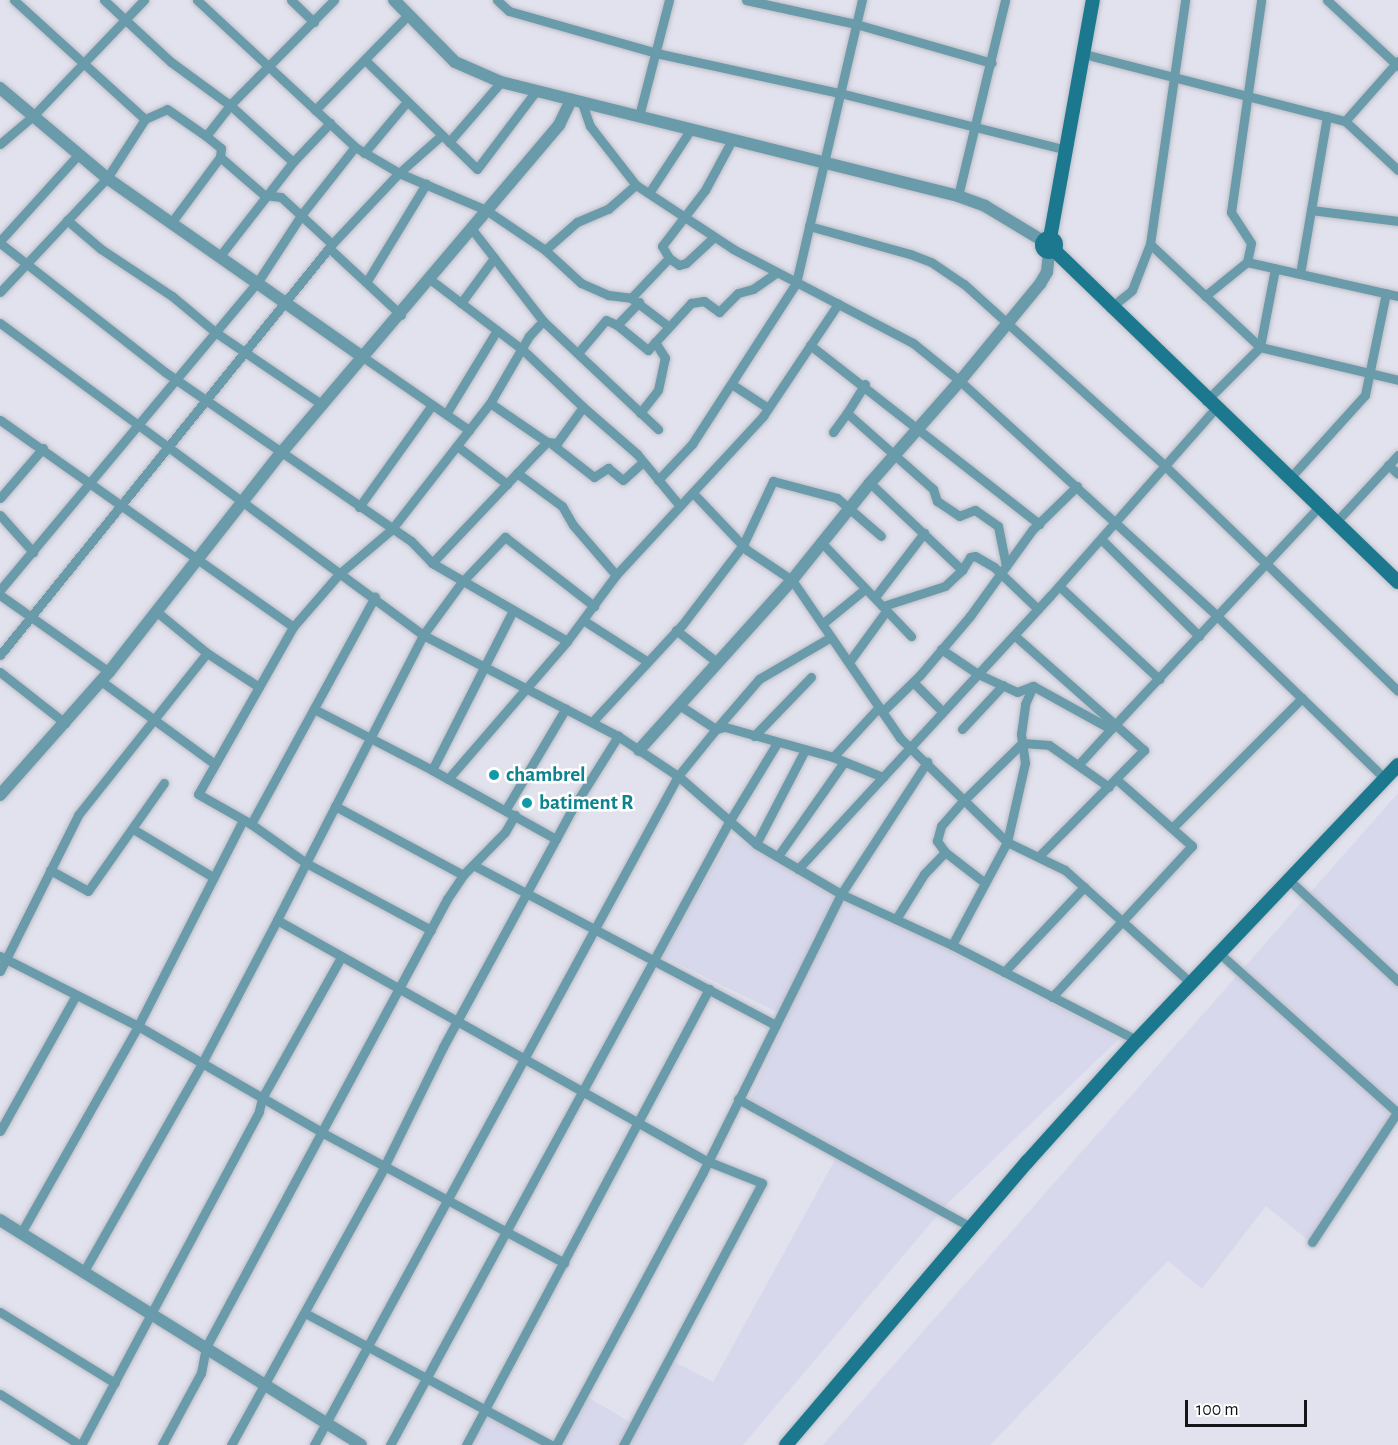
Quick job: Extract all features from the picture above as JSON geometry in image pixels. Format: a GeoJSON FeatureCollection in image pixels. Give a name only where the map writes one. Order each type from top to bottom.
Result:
{"type":"FeatureCollection","features":[{"type":"Feature","properties":{"kind":"main road"},"geometry":{"type":"LineString","coordinates":[[1093,0],[1049,245],[1110,308],[1398,582]]}},
{"type":"Feature","properties":{"kind":"main road"},"geometry":{"type":"LineString","coordinates":[[786,1445],[969,1226],[1137,1040],[1398,765]]}},
{"type":"Feature","properties":{"kind":"street"},"geometry":{"type":"LineString","coordinates":[[14,0],[85,62],[144,119]]}},
{"type":"Feature","properties":{"kind":"street"},"geometry":{"type":"LineString","coordinates":[[104,0],[171,62],[230,105],[293,162]]}},
{"type":"Feature","properties":{"kind":"street"},"geometry":{"type":"LineString","coordinates":[[0,144],[33,116],[144,0]]}},
{"type":"Feature","properties":{"kind":"street"},"geometry":{"type":"LineString","coordinates":[[197,0],[355,147],[399,172],[486,210],[545,250],[581,283],[608,295],[635,300],[668,326]]}},
{"type":"Feature","properties":{"kind":"street"},"geometry":{"type":"LineString","coordinates":[[291,0],[314,22]]}},
{"type":"Feature","properties":{"kind":"street"},"geometry":{"type":"LineString","coordinates":[[206,136],[230,105],[334,0]]}},
{"type":"Feature","properties":{"kind":"street"},"geometry":{"type":"LineString","coordinates":[[394,0],[455,62],[501,82],[825,160],[958,196],[1000,214],[1049,245],[1047,272],[1040,284],[960,381],[870,483],[792,580],[639,750]]}},
{"type":"Feature","properties":{"kind":"street"},"geometry":{"type":"LineString","coordinates":[[497,0],[509,11],[656,53],[840,93],[1067,150]]}},
{"type":"Feature","properties":{"kind":"street"},"geometry":{"type":"LineString","coordinates":[[639,116],[669,0]]}},
{"type":"Feature","properties":{"kind":"street"},"geometry":{"type":"LineString","coordinates":[[746,0],[856,24],[992,63]]}},
{"type":"Feature","properties":{"kind":"street"},"geometry":{"type":"LineString","coordinates":[[658,480],[692,444],[733,385],[796,283],[862,0]]}},
{"type":"Feature","properties":{"kind":"street"},"geometry":{"type":"LineString","coordinates":[[958,196],[977,128],[1005,0]]}},
{"type":"Feature","properties":{"kind":"street"},"geometry":{"type":"LineString","coordinates":[[1110,308],[1132,290],[1150,244],[1172,76],[1185,0]]}},
{"type":"Feature","properties":{"kind":"street"},"geometry":{"type":"LineString","coordinates":[[1205,296],[1247,262],[1251,243],[1231,212],[1261,0]]}},
{"type":"Feature","properties":{"kind":"street"},"geometry":{"type":"LineString","coordinates":[[1328,0],[1397,64],[1345,121]]}},
{"type":"Feature","properties":{"kind":"street"},"geometry":{"type":"LineString","coordinates":[[315,110],[409,14]]}},
{"type":"Feature","properties":{"kind":"street"},"geometry":{"type":"LineString","coordinates":[[1084,54],[1345,121],[1398,170]]}},
{"type":"Feature","properties":{"kind":"street"},"geometry":{"type":"LineString","coordinates":[[365,60],[477,169],[536,91]]}},
{"type":"Feature","properties":{"kind":"street"},"geometry":{"type":"LineString","coordinates":[[0,655],[203,399],[331,246],[399,172],[446,138],[501,82]]}},
{"type":"Feature","properties":{"kind":"street"},"geometry":{"type":"LineString","coordinates":[[0,88],[107,178],[469,430]]}},
{"type":"Feature","properties":{"kind":"street"},"geometry":{"type":"LineString","coordinates":[[576,101],[590,126],[636,185],[714,237],[776,273],[913,343],[960,381],[1217,616],[1385,779]]}},
{"type":"Feature","properties":{"kind":"street"},"geometry":{"type":"LineString","coordinates":[[0,795],[105,677],[281,453],[431,280],[471,228],[559,125],[576,101]]}},
{"type":"Feature","properties":{"kind":"street"},"geometry":{"type":"LineString","coordinates":[[364,153],[406,102]]}},
{"type":"Feature","properties":{"kind":"street"},"geometry":{"type":"LineString","coordinates":[[0,292],[107,178],[144,119],[167,109],[221,148],[220,157],[171,223]]}},
{"type":"Feature","properties":{"kind":"street"},"geometry":{"type":"LineString","coordinates":[[1300,274],[1327,116]]}},
{"type":"Feature","properties":{"kind":"street"},"geometry":{"type":"LineString","coordinates":[[219,257],[264,195],[330,123]]}},
{"type":"Feature","properties":{"kind":"street"},"geometry":{"type":"LineString","coordinates":[[649,193],[691,129]]}},
{"type":"Feature","properties":{"kind":"street"},"geometry":{"type":"LineString","coordinates":[[714,237],[686,263],[679,264],[669,258],[662,246],[705,190],[733,138]]}},
{"type":"Feature","properties":{"kind":"street"},"geometry":{"type":"LineString","coordinates":[[0,590],[92,483],[135,424],[257,283],[302,214],[355,147]]}},
{"type":"Feature","properties":{"kind":"street"},"geometry":{"type":"LineString","coordinates":[[79,154],[0,242],[174,378],[391,530],[411,541],[432,563],[461,583],[567,641]]}},
{"type":"Feature","properties":{"kind":"street"},"geometry":{"type":"LineString","coordinates":[[220,157],[264,195],[281,197],[302,214],[401,315]]}},
{"type":"Feature","properties":{"kind":"street"},"geometry":{"type":"LineString","coordinates":[[367,281],[426,184]]}},
{"type":"Feature","properties":{"kind":"street"},"geometry":{"type":"LineString","coordinates":[[545,250],[577,222],[608,209],[636,185]]}},
{"type":"Feature","properties":{"kind":"street"},"geometry":{"type":"LineString","coordinates":[[1311,210],[1398,221]]}},
{"type":"Feature","properties":{"kind":"street"},"geometry":{"type":"LineString","coordinates":[[67,220],[102,249],[172,296],[215,332],[323,405]]}},
{"type":"Feature","properties":{"kind":"street"},"geometry":{"type":"LineString","coordinates":[[809,226],[931,262],[964,284],[1164,465],[1398,691]]}},
{"type":"Feature","properties":{"kind":"street"},"geometry":{"type":"LineString","coordinates":[[471,228],[543,321],[658,429]]}},
{"type":"Feature","properties":{"kind":"street"},"geometry":{"type":"LineString","coordinates":[[1150,244],[1260,347],[1370,376],[1398,380]]}},
{"type":"Feature","properties":{"kind":"street"},"geometry":{"type":"LineString","coordinates":[[461,303],[494,258]]}},
{"type":"Feature","properties":{"kind":"street"},"geometry":{"type":"LineString","coordinates":[[617,326],[669,258]]}},
{"type":"Feature","properties":{"kind":"street"},"geometry":{"type":"LineString","coordinates":[[1247,262],[1398,296]]}},
{"type":"Feature","properties":{"kind":"street"},"geometry":{"type":"LineString","coordinates":[[798,869],[1101,539],[1260,347],[1275,268]]}},
{"type":"Feature","properties":{"kind":"street"},"geometry":{"type":"LineString","coordinates":[[578,353],[606,320],[648,350],[668,326],[697,300],[719,312],[738,293],[753,289],[776,273]]}},
{"type":"Feature","properties":{"kind":"street"},"geometry":{"type":"LineString","coordinates":[[431,280],[523,350],[643,462],[680,506]]}},
{"type":"Feature","properties":{"kind":"street"},"geometry":{"type":"LineString","coordinates":[[1289,479],[1361,400],[1370,376],[1386,293]]}},
{"type":"Feature","properties":{"kind":"street"},"geometry":{"type":"LineString","coordinates":[[448,779],[567,641],[616,575],[768,408],[838,304]]}},
{"type":"Feature","properties":{"kind":"street"},"geometry":{"type":"LineString","coordinates":[[431,930],[306,863],[247,822],[198,794],[293,627],[339,574],[391,530],[490,403],[543,321]]}},
{"type":"Feature","properties":{"kind":"street"},"geometry":{"type":"LineString","coordinates":[[0,323],[339,574],[375,597],[423,635],[593,720],[678,776],[756,844],[841,894],[952,945],[1137,1040]]}},
{"type":"Feature","properties":{"kind":"street"},"geometry":{"type":"LineString","coordinates":[[446,414],[497,330]]}},
{"type":"Feature","properties":{"kind":"street"},"geometry":{"type":"LineString","coordinates":[[640,413],[658,390],[665,358],[655,342]]}},
{"type":"Feature","properties":{"kind":"street"},"geometry":{"type":"LineString","coordinates":[[810,345],[865,384],[1039,524]]}},
{"type":"Feature","properties":{"kind":"street"},"geometry":{"type":"LineString","coordinates":[[833,432],[865,384]]}},
{"type":"Feature","properties":{"kind":"street"},"geometry":{"type":"LineString","coordinates":[[733,385],[768,408]]}},
{"type":"Feature","properties":{"kind":"street"},"geometry":{"type":"LineString","coordinates":[[490,403],[594,477],[608,468],[623,480],[643,462]]}},
{"type":"Feature","properties":{"kind":"street"},"geometry":{"type":"LineString","coordinates":[[359,507],[432,405]]}},
{"type":"Feature","properties":{"kind":"street"},"geometry":{"type":"LineString","coordinates":[[432,563],[517,473],[550,444],[583,407]]}},
{"type":"Feature","properties":{"kind":"street"},"geometry":{"type":"LineString","coordinates":[[847,412],[933,489],[937,501],[959,516],[975,510],[998,526],[1006,566]]}},
{"type":"Feature","properties":{"kind":"street"},"geometry":{"type":"LineString","coordinates":[[0,420],[293,627]]}},
{"type":"Feature","properties":{"kind":"street"},"geometry":{"type":"LineString","coordinates":[[457,446],[507,484]]}},
{"type":"Feature","properties":{"kind":"street"},"geometry":{"type":"LineString","coordinates":[[0,498],[42,448]]}},
{"type":"Feature","properties":{"kind":"street"},"geometry":{"type":"LineString","coordinates":[[1335,523],[1398,455]]}},
{"type":"Feature","properties":{"kind":"street"},"geometry":{"type":"LineString","coordinates":[[1388,465],[1398,474]]}},
{"type":"Feature","properties":{"kind":"street"},"geometry":{"type":"LineString","coordinates":[[517,473],[562,506],[573,525],[616,575]]}},
{"type":"Feature","properties":{"kind":"street"},"geometry":{"type":"LineString","coordinates":[[593,720],[676,630],[743,545],[773,481],[837,498],[880,536]]}},
{"type":"Feature","properties":{"kind":"street"},"geometry":{"type":"LineString","coordinates":[[870,483],[962,570]]}},
{"type":"Feature","properties":{"kind":"street"},"geometry":{"type":"LineString","coordinates":[[833,757],[881,709],[913,682],[1000,576],[1039,524],[1077,486]]}},
{"type":"Feature","properties":{"kind":"street"},"geometry":{"type":"LineString","coordinates":[[693,493],[743,545],[792,580],[910,747],[1007,842],[1065,870],[1191,983]]}},
{"type":"Feature","properties":{"kind":"street"},"geometry":{"type":"LineString","coordinates":[[1079,764],[1319,507]]}},
{"type":"Feature","properties":{"kind":"street"},"geometry":{"type":"LineString","coordinates":[[0,515],[33,552]]}},
{"type":"Feature","properties":{"kind":"street"},"geometry":{"type":"LineString","coordinates":[[875,597],[924,533]]}},
{"type":"Feature","properties":{"kind":"street"},"geometry":{"type":"LineString","coordinates":[[84,1271],[202,1063],[372,739],[423,635],[461,583],[505,537],[594,606]]}},
{"type":"Feature","properties":{"kind":"street"},"geometry":{"type":"LineString","coordinates":[[1101,539],[1199,636]]}},
{"type":"Feature","properties":{"kind":"street"},"geometry":{"type":"LineString","coordinates":[[822,543],[911,636]]}},
{"type":"Feature","properties":{"kind":"street"},"geometry":{"type":"LineString","coordinates":[[849,662],[884,609],[945,586],[962,570],[970,556],[975,556],[1038,609]]}},
{"type":"Feature","properties":{"kind":"street"},"geometry":{"type":"LineString","coordinates":[[1059,586],[1159,679]]}},
{"type":"Feature","properties":{"kind":"street"},"geometry":{"type":"LineString","coordinates":[[822,624],[865,589]]}},
{"type":"Feature","properties":{"kind":"street"},"geometry":{"type":"LineString","coordinates":[[0,595],[105,677],[153,720],[215,764]]}},
{"type":"Feature","properties":{"kind":"street"},"geometry":{"type":"LineString","coordinates":[[21,1233],[138,1026],[213,877],[314,709],[375,597]]}},
{"type":"Feature","properties":{"kind":"street"},"geometry":{"type":"LineString","coordinates":[[432,770],[483,665],[513,610]]}},
{"type":"Feature","properties":{"kind":"street"},"geometry":{"type":"LineString","coordinates":[[157,612],[207,653],[259,687]]}},
{"type":"Feature","properties":{"kind":"street"},"geometry":{"type":"LineString","coordinates":[[583,620],[648,662]]}},
{"type":"Feature","properties":{"kind":"street"},"geometry":{"type":"LineString","coordinates":[[676,630],[718,663]]}},
{"type":"Feature","properties":{"kind":"street"},"geometry":{"type":"LineString","coordinates":[[1014,635],[1113,725],[1144,750],[1039,856]]}},
{"type":"Feature","properties":{"kind":"street"},"geometry":{"type":"LineString","coordinates":[[314,1445],[522,1057],[678,776],[759,680],[831,637]]}},
{"type":"Feature","properties":{"kind":"street"},"geometry":{"type":"LineString","coordinates":[[941,649],[978,674],[1017,692],[1033,686],[1113,725]]}},
{"type":"Feature","properties":{"kind":"street"},"geometry":{"type":"LineString","coordinates":[[0,971],[3,958],[78,815],[207,653]]}},
{"type":"Feature","properties":{"kind":"street"},"geometry":{"type":"LineString","coordinates":[[0,672],[65,723]]}},
{"type":"Feature","properties":{"kind":"street"},"geometry":{"type":"LineString","coordinates":[[754,736],[811,676]]}},
{"type":"Feature","properties":{"kind":"street"},"geometry":{"type":"LineString","coordinates":[[913,682],[943,712]]}},
{"type":"Feature","properties":{"kind":"street"},"geometry":{"type":"LineString","coordinates":[[962,729],[1003,685]]}},
{"type":"Feature","properties":{"kind":"street"},"geometry":{"type":"LineString","coordinates":[[952,945],[1007,842],[1025,763],[1022,742],[1025,704],[1033,686]]}},
{"type":"Feature","properties":{"kind":"street"},"geometry":{"type":"LineString","coordinates":[[1172,828],[1302,698]]}},
{"type":"Feature","properties":{"kind":"street"},"geometry":{"type":"LineString","coordinates":[[679,705],[716,729],[725,727],[833,757],[883,777]]}},
{"type":"Feature","properties":{"kind":"street"},"geometry":{"type":"LineString","coordinates":[[506,809],[566,708]]}},
{"type":"Feature","properties":{"kind":"street"},"geometry":{"type":"LineString","coordinates":[[314,709],[506,809],[556,839]]}},
{"type":"Feature","properties":{"kind":"street"},"geometry":{"type":"LineString","coordinates":[[231,1445],[267,1386],[385,1165],[457,1022],[556,839],[618,736]]}},
{"type":"Feature","properties":{"kind":"street"},"geometry":{"type":"LineString","coordinates":[[985,883],[945,852],[937,841],[941,826],[1022,742],[1049,744],[1108,787]]}},
{"type":"Feature","properties":{"kind":"street"},"geometry":{"type":"LineString","coordinates":[[390,1445],[729,822],[777,743]]}},
{"type":"Feature","properties":{"kind":"street"},"geometry":{"type":"LineString","coordinates":[[756,844],[805,750]]}},
{"type":"Feature","properties":{"kind":"street"},"geometry":{"type":"LineString","coordinates":[[778,856],[844,762]]}},
{"type":"Feature","properties":{"kind":"street"},"geometry":{"type":"LineString","coordinates":[[305,1313],[554,1445],[707,1161],[841,894],[927,762]]}},
{"type":"Feature","properties":{"kind":"street"},"geometry":{"type":"LineString","coordinates":[[1052,997],[1192,846],[1116,779]]}},
{"type":"Feature","properties":{"kind":"street"},"geometry":{"type":"LineString","coordinates":[[50,870],[88,891],[164,783]]}},
{"type":"Feature","properties":{"kind":"street"},"geometry":{"type":"LineString","coordinates":[[335,806],[463,874]]}},
{"type":"Feature","properties":{"kind":"street"},"geometry":{"type":"LineString","coordinates":[[162,1445],[201,1374],[206,1347],[431,930],[463,874],[475,866],[515,815]]}},
{"type":"Feature","properties":{"kind":"street"},"geometry":{"type":"LineString","coordinates":[[133,829],[213,877]]}},
{"type":"Feature","properties":{"kind":"street"},"geometry":{"type":"LineString","coordinates":[[896,919],[924,874],[945,852]]}},
{"type":"Feature","properties":{"kind":"street"},"geometry":{"type":"LineString","coordinates":[[475,866],[775,1025]]}},
{"type":"Feature","properties":{"kind":"street"},"geometry":{"type":"LineString","coordinates":[[1289,880],[1398,981]]}},
{"type":"Feature","properties":{"kind":"street"},"geometry":{"type":"LineString","coordinates":[[1004,972],[1084,887]]}},
{"type":"Feature","properties":{"kind":"street"},"geometry":{"type":"LineString","coordinates":[[277,920],[399,991],[583,1090],[707,1161],[762,1183],[623,1445]]}},
{"type":"Feature","properties":{"kind":"street"},"geometry":{"type":"LineString","coordinates":[[1219,953],[1397,1112],[1312,1242]]}},
{"type":"Feature","properties":{"kind":"street"},"geometry":{"type":"LineString","coordinates":[[0,1394],[81,1445],[259,1111],[262,1098],[341,957]]}},
{"type":"Feature","properties":{"kind":"street"},"geometry":{"type":"LineString","coordinates":[[3,958],[138,1026],[323,1133],[448,1198],[564,1263]]}},
{"type":"Feature","properties":{"kind":"street"},"geometry":{"type":"LineString","coordinates":[[466,1445],[709,989]]}},
{"type":"Feature","properties":{"kind":"street"},"geometry":{"type":"LineString","coordinates":[[0,1131],[76,995]]}},
{"type":"Feature","properties":{"kind":"street"},"geometry":{"type":"LineString","coordinates":[[738,1099],[969,1226]]}},
{"type":"Feature","properties":{"kind":"street"},"geometry":{"type":"LineString","coordinates":[[0,1220],[153,1313],[361,1445]]}},
{"type":"Feature","properties":{"kind":"street"},"geometry":{"type":"LineString","coordinates":[[0,1312],[115,1383]]}},
{"type":"Feature","properties":{"kind":"shaded area"},"geometry":{"type":"Polygon","coordinates":[[[1398,793],[1398,1116],[1309,1241],[1266,1206],[1202,1289],[1168,1261],[990,1445],[823,1445],[1398,793]]]}},
{"type":"Feature","properties":{"kind":"shaded area"},"geometry":{"type":"Polygon","coordinates":[[[731,836],[1119,1039],[946,1205],[743,1445],[559,1445],[584,1395],[630,1422],[665,1357],[713,1382],[836,1158],[747,1106],[787,1017],[660,955],[731,836]]]}},
{"type":"Feature","properties":{"kind":"shaded area"},"geometry":{"type":"Polygon","coordinates":[[[488,1414],[546,1445],[469,1445],[488,1414]]]}},
{"type":"Feature","properties":{"kind":"place","name":"chambrel"},"geometry":{"type":"Point","coordinates":[494,775]}},
{"type":"Feature","properties":{"kind":"place","name":"batiment R"},"geometry":{"type":"Point","coordinates":[527,803]}}]}
